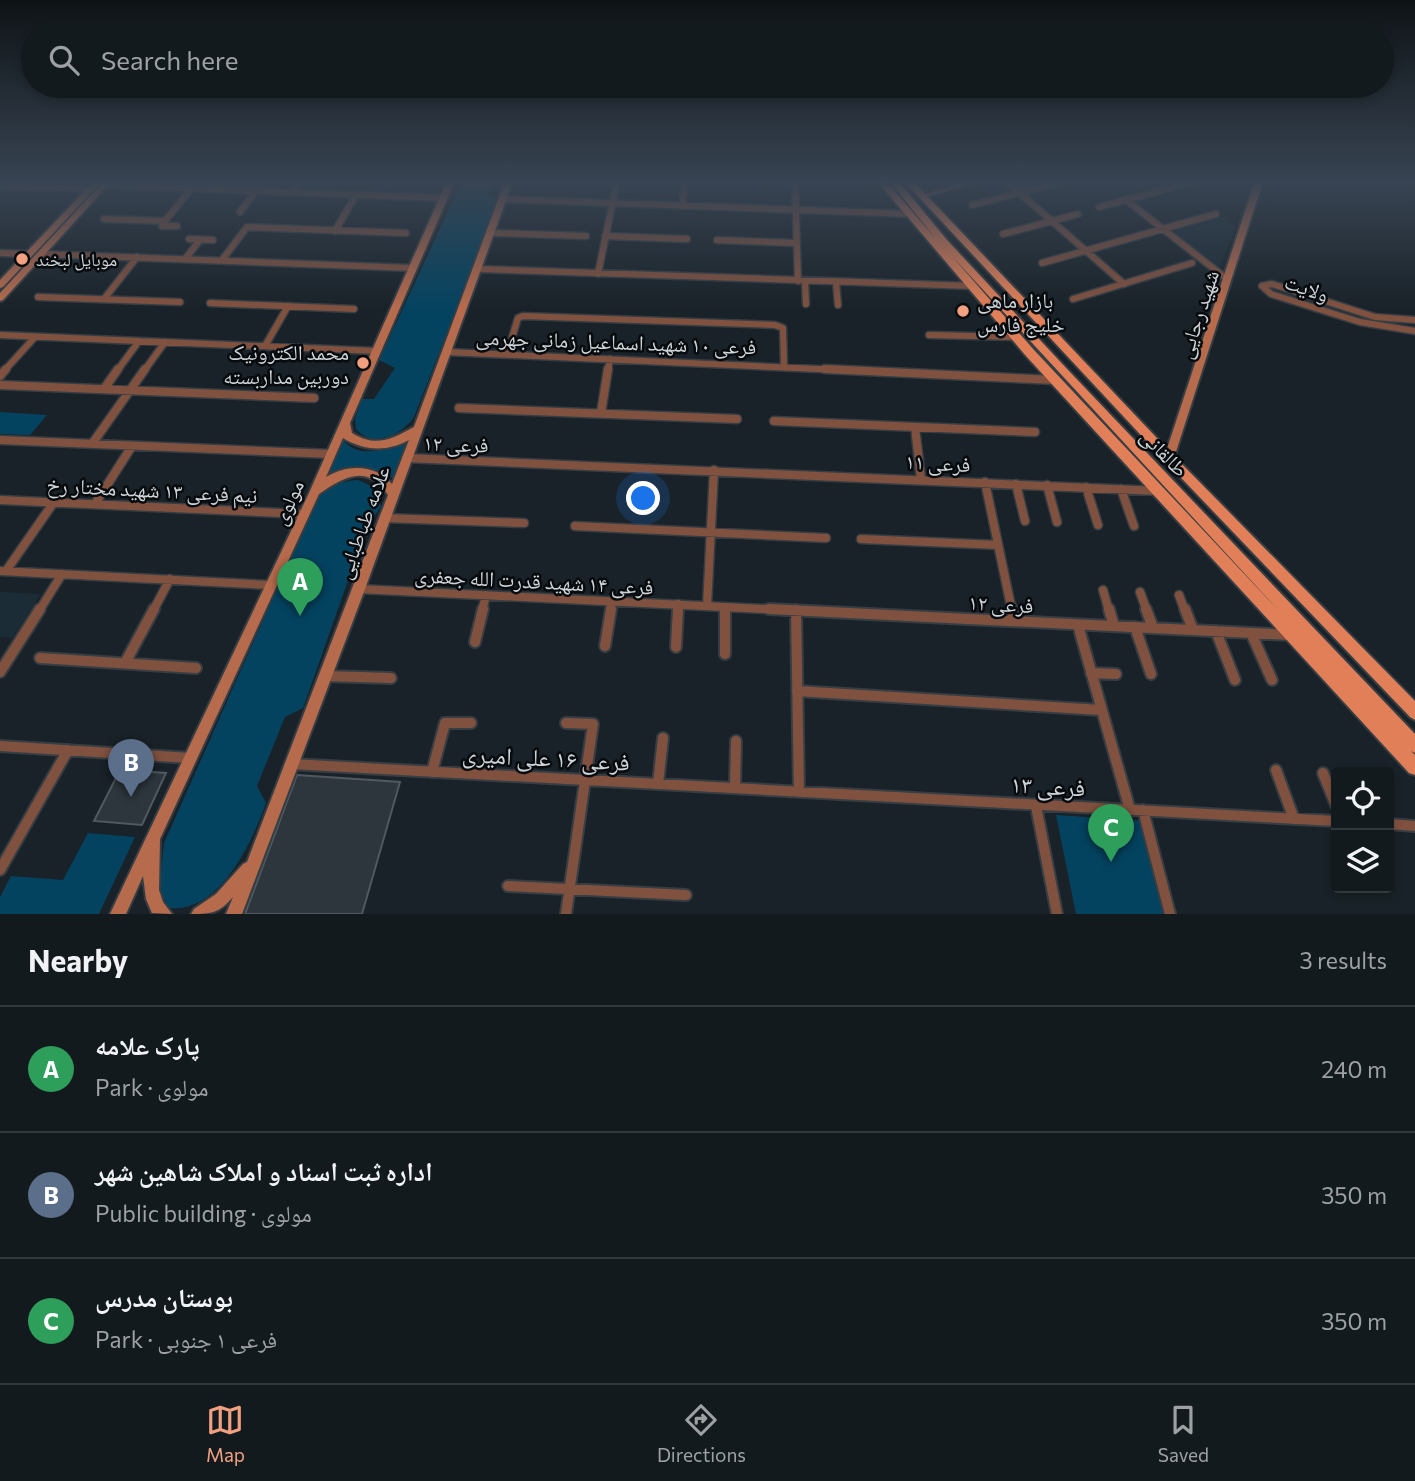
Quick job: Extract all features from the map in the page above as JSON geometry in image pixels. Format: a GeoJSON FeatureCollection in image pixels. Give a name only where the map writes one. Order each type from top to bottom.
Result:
{"type":"FeatureCollection","features":[{"type":"Feature","properties":{"kind":"main road"},"geometry":{"type":"LineString","coordinates":[[919,224],[1016,337],[1415,767]]}},
{"type":"Feature","properties":{"kind":"main road","name":"طالقانی"},"geometry":{"type":"LineString","coordinates":[[929,224],[1063,373],[1415,745]]}},
{"type":"Feature","properties":{"kind":"main road","name":"طالقانی"},"geometry":{"type":"LineString","coordinates":[[949,224],[1169,458],[1415,712]]}},
{"type":"Feature","properties":{"kind":"main road"},"geometry":{"type":"LineString","coordinates":[[940,237],[951,262]]}},
{"type":"Feature","properties":{"kind":"street"},"geometry":{"type":"LineString","coordinates":[[0,285],[58,224]]}},
{"type":"Feature","properties":{"kind":"street"},"geometry":{"type":"LineString","coordinates":[[0,299],[67,224]]}},
{"type":"Feature","properties":{"kind":"street"},"geometry":{"type":"LineString","coordinates":[[163,224],[162,226],[177,226]]}},
{"type":"Feature","properties":{"kind":"street"},"geometry":{"type":"LineString","coordinates":[[335,231],[339,224]]}},
{"type":"Feature","properties":{"kind":"street","name":"مولوی"},"geometry":{"type":"LineString","coordinates":[[118,914],[314,493],[432,224]]}},
{"type":"Feature","properties":{"kind":"street","name":"علامه طباطبایی"},"geometry":{"type":"LineString","coordinates":[[234,914],[359,589],[494,224]]}},
{"type":"Feature","properties":{"kind":"street"},"geometry":{"type":"LineString","coordinates":[[598,274],[608,224]]}},
{"type":"Feature","properties":{"kind":"street"},"geometry":{"type":"LineString","coordinates":[[797,224],[796,243],[806,304]]}},
{"type":"Feature","properties":{"kind":"street"},"geometry":{"type":"LineString","coordinates":[[1003,234],[1038,224]]}},
{"type":"Feature","properties":{"kind":"street"},"geometry":{"type":"LineString","coordinates":[[1055,224],[1124,284]]}},
{"type":"Feature","properties":{"kind":"street"},"geometry":{"type":"LineString","coordinates":[[1156,224],[1227,279]]}},
{"type":"Feature","properties":{"kind":"street"},"geometry":{"type":"LineString","coordinates":[[1042,263],[1182,224]]}},
{"type":"Feature","properties":{"kind":"street","name":"شهید رجایی"},"geometry":{"type":"LineString","coordinates":[[1169,458],[1245,224]]}},
{"type":"Feature","properties":{"kind":"street"},"geometry":{"type":"LineString","coordinates":[[222,261],[245,228],[406,233]]}},
{"type":"Feature","properties":{"kind":"street"},"geometry":{"type":"LineString","coordinates":[[491,233],[586,236]]}},
{"type":"Feature","properties":{"kind":"street"},"geometry":{"type":"LineString","coordinates":[[605,236],[687,239]]}},
{"type":"Feature","properties":{"kind":"street"},"geometry":{"type":"LineString","coordinates":[[189,239],[214,240]]}},
{"type":"Feature","properties":{"kind":"street"},"geometry":{"type":"LineString","coordinates":[[185,259],[200,240]]}},
{"type":"Feature","properties":{"kind":"street"},"geometry":{"type":"LineString","coordinates":[[717,240],[796,243]]}},
{"type":"Feature","properties":{"kind":"street"},"geometry":{"type":"LineString","coordinates":[[0,253],[29,254]]}},
{"type":"Feature","properties":{"kind":"street"},"geometry":{"type":"LineString","coordinates":[[41,254],[412,268]]}},
{"type":"Feature","properties":{"kind":"street"},"geometry":{"type":"LineString","coordinates":[[104,299],[137,257]]}},
{"type":"Feature","properties":{"kind":"street"},"geometry":{"type":"LineString","coordinates":[[1073,299],[1192,263]]}},
{"type":"Feature","properties":{"kind":"street"},"geometry":{"type":"LineString","coordinates":[[478,269],[972,286]]}},
{"type":"Feature","properties":{"kind":"street"},"geometry":{"type":"LineString","coordinates":[[836,282],[838,305]]}},
{"type":"Feature","properties":{"kind":"street","name":"ولایت"},"geometry":{"type":"LineString","coordinates":[[1415,320],[1375,317],[1272,284],[1262,286],[1271,294],[1342,318],[1383,328],[1415,331]]}},
{"type":"Feature","properties":{"kind":"street"},"geometry":{"type":"LineString","coordinates":[[38,297],[180,302]]}},
{"type":"Feature","properties":{"kind":"street"},"geometry":{"type":"LineString","coordinates":[[210,303],[354,309]]}},
{"type":"Feature","properties":{"kind":"street"},"geometry":{"type":"LineString","coordinates":[[265,346],[288,306]]}},
{"type":"Feature","properties":{"kind":"street"},"geometry":{"type":"LineString","coordinates":[[507,354],[518,318],[523,316],[775,325],[783,328],[784,366]]}},
{"type":"Feature","properties":{"kind":"street"},"geometry":{"type":"LineString","coordinates":[[0,335],[376,351]]}},
{"type":"Feature","properties":{"kind":"street"},"geometry":{"type":"LineString","coordinates":[[929,335],[1016,337]]}},
{"type":"Feature","properties":{"kind":"street"},"geometry":{"type":"LineString","coordinates":[[0,376],[35,337]]}},
{"type":"Feature","properties":{"kind":"street"},"geometry":{"type":"LineString","coordinates":[[104,389],[139,341]]}},
{"type":"Feature","properties":{"kind":"street"},"geometry":{"type":"LineString","coordinates":[[92,444],[165,342]]}},
{"type":"Feature","properties":{"kind":"street","name":"فرعی ۱۰ شهید اسماعیل زمانی جهرمی"},"geometry":{"type":"LineString","coordinates":[[447,352],[1056,380]]}},
{"type":"Feature","properties":{"kind":"street"},"geometry":{"type":"LineString","coordinates":[[601,413],[610,359]]}},
{"type":"Feature","properties":{"kind":"street"},"geometry":{"type":"LineString","coordinates":[[0,385],[314,398]]}},
{"type":"Feature","properties":{"kind":"street"},"geometry":{"type":"LineString","coordinates":[[459,408],[737,419]]}},
{"type":"Feature","properties":{"kind":"street"},"geometry":{"type":"LineString","coordinates":[[774,421],[1035,432]]}},
{"type":"Feature","properties":{"kind":"street"},"geometry":{"type":"LineString","coordinates":[[345,422],[346,435],[356,443],[374,445],[399,441],[418,425]]}},
{"type":"Feature","properties":{"kind":"street"},"geometry":{"type":"LineString","coordinates":[[915,427],[921,479]]}},
{"type":"Feature","properties":{"kind":"street"},"geometry":{"type":"LineString","coordinates":[[0,440],[331,454]]}},
{"type":"Feature","properties":{"kind":"street"},"geometry":{"type":"LineString","coordinates":[[95,504],[132,446]]}},
{"type":"Feature","properties":{"kind":"street","name":"فرعی ۱۲"},"geometry":{"type":"LineString","coordinates":[[406,458],[714,470]]}},
{"type":"Feature","properties":{"kind":"street"},"geometry":{"type":"LineString","coordinates":[[707,606],[714,470]]}},
{"type":"Feature","properties":{"kind":"street","name":"فرعی ۱۱"},"geometry":{"type":"LineString","coordinates":[[714,470],[1160,491]]}},
{"type":"Feature","properties":{"kind":"street"},"geometry":{"type":"LineString","coordinates":[[314,493],[338,475],[363,471],[376,474],[387,482],[393,494]]}},
{"type":"Feature","properties":{"kind":"street"},"geometry":{"type":"LineString","coordinates":[[985,482],[1014,621]]}},
{"type":"Feature","properties":{"kind":"street"},"geometry":{"type":"LineString","coordinates":[[1016,484],[1025,522]]}},
{"type":"Feature","properties":{"kind":"street"},"geometry":{"type":"LineString","coordinates":[[1047,485],[1057,522]]}},
{"type":"Feature","properties":{"kind":"street"},"geometry":{"type":"LineString","coordinates":[[1086,487],[1098,525]]}},
{"type":"Feature","properties":{"kind":"street"},"geometry":{"type":"LineString","coordinates":[[1121,489],[1134,526]]}},
{"type":"Feature","properties":{"kind":"street","name":"نیم فرعی ۱۳ شهید مختار رخ"},"geometry":{"type":"LineString","coordinates":[[0,500],[303,514]]}},
{"type":"Feature","properties":{"kind":"street"},"geometry":{"type":"LineString","coordinates":[[3,571],[54,502]]}},
{"type":"Feature","properties":{"kind":"street"},"geometry":{"type":"LineString","coordinates":[[385,518],[524,523]]}},
{"type":"Feature","properties":{"kind":"street"},"geometry":{"type":"LineString","coordinates":[[575,526],[826,538]]}},
{"type":"Feature","properties":{"kind":"street"},"geometry":{"type":"LineString","coordinates":[[861,539],[998,545]]}},
{"type":"Feature","properties":{"kind":"street"},"geometry":{"type":"LineString","coordinates":[[3,571],[270,585]]}},
{"type":"Feature","properties":{"kind":"street"},"geometry":{"type":"LineString","coordinates":[[0,672],[62,574]]}},
{"type":"Feature","properties":{"kind":"street"},"geometry":{"type":"LineString","coordinates":[[125,663],[170,579]]}},
{"type":"Feature","properties":{"kind":"street","name":"فرعی ۱۴ شهید قدرت الله جعفری"},"geometry":{"type":"LineString","coordinates":[[359,589],[707,606]]}},
{"type":"Feature","properties":{"kind":"street"},"geometry":{"type":"LineString","coordinates":[[1103,590],[1114,626]]}},
{"type":"Feature","properties":{"kind":"street"},"geometry":{"type":"LineString","coordinates":[[1140,592],[1153,628]]}},
{"type":"Feature","properties":{"kind":"street"},"geometry":{"type":"LineString","coordinates":[[475,642],[486,595]]}},
{"type":"Feature","properties":{"kind":"street"},"geometry":{"type":"LineString","coordinates":[[1179,595],[1193,630]]}},
{"type":"Feature","properties":{"kind":"street"},"geometry":{"type":"LineString","coordinates":[[605,646],[612,601]]}},
{"type":"Feature","properties":{"kind":"street"},"geometry":{"type":"LineString","coordinates":[[676,647],[678,604]]}},
{"type":"Feature","properties":{"kind":"street","name":"فرعی ۱۲"},"geometry":{"type":"LineString","coordinates":[[707,606],[1294,635]]}},
{"type":"Feature","properties":{"kind":"street"},"geometry":{"type":"LineString","coordinates":[[725,653],[726,607]]}},
{"type":"Feature","properties":{"kind":"street"},"geometry":{"type":"LineString","coordinates":[[796,610],[799,792]]}},
{"type":"Feature","properties":{"kind":"street"},"geometry":{"type":"LineString","coordinates":[[1078,625],[1130,810]]}},
{"type":"Feature","properties":{"kind":"street"},"geometry":{"type":"LineString","coordinates":[[1135,627],[1151,674]]}},
{"type":"Feature","properties":{"kind":"street"},"geometry":{"type":"LineString","coordinates":[[1216,631],[1235,680]]}},
{"type":"Feature","properties":{"kind":"street"},"geometry":{"type":"LineString","coordinates":[[1251,633],[1272,680]]}},
{"type":"Feature","properties":{"kind":"street"},"geometry":{"type":"LineString","coordinates":[[40,658],[196,668]]}},
{"type":"Feature","properties":{"kind":"street"},"geometry":{"type":"LineString","coordinates":[[1091,673],[1116,674]]}},
{"type":"Feature","properties":{"kind":"street"},"geometry":{"type":"LineString","coordinates":[[326,676],[391,677]]}},
{"type":"Feature","properties":{"kind":"street"},"geometry":{"type":"LineString","coordinates":[[797,691],[1101,710]]}},
{"type":"Feature","properties":{"kind":"street"},"geometry":{"type":"LineString","coordinates":[[432,772],[445,723],[471,723]]}},
{"type":"Feature","properties":{"kind":"street"},"geometry":{"type":"LineString","coordinates":[[566,723],[593,723],[566,914]]}},
{"type":"Feature","properties":{"kind":"street"},"geometry":{"type":"LineString","coordinates":[[659,784],[663,738]]}},
{"type":"Feature","properties":{"kind":"street"},"geometry":{"type":"LineString","coordinates":[[735,788],[736,741]]}},
{"type":"Feature","properties":{"kind":"street"},"geometry":{"type":"LineString","coordinates":[[0,746],[191,758]]}},
{"type":"Feature","properties":{"kind":"street"},"geometry":{"type":"LineString","coordinates":[[0,870],[4,856],[68,750]]}},
{"type":"Feature","properties":{"kind":"street","name":"فرعی ۱۶ علی امیری"},"geometry":{"type":"LineString","coordinates":[[291,764],[799,792]]}},
{"type":"Feature","properties":{"kind":"street"},"geometry":{"type":"LineString","coordinates":[[1276,770],[1294,818]]}},
{"type":"Feature","properties":{"kind":"street"},"geometry":{"type":"LineString","coordinates":[[1322,773],[1331,794]]}},
{"type":"Feature","properties":{"kind":"street","name":"فرعی ۱۳"},"geometry":{"type":"LineString","coordinates":[[799,792],[1331,821]]}},
{"type":"Feature","properties":{"kind":"street"},"geometry":{"type":"LineString","coordinates":[[1036,806],[1057,914]]}},
{"type":"Feature","properties":{"kind":"street"},"geometry":{"type":"LineString","coordinates":[[1143,810],[1170,914]]}},
{"type":"Feature","properties":{"kind":"street"},"geometry":{"type":"LineString","coordinates":[[1394,824],[1415,826]]}},
{"type":"Feature","properties":{"kind":"street"},"geometry":{"type":"LineString","coordinates":[[155,836],[151,889],[154,901],[164,914]]}},
{"type":"Feature","properties":{"kind":"street"},"geometry":{"type":"LineString","coordinates":[[199,914],[232,888],[257,854]]}},
{"type":"Feature","properties":{"kind":"street"},"geometry":{"type":"LineString","coordinates":[[508,886],[686,895]]}},
{"type":"Feature","properties":{"kind":"shaded area"},"geometry":{"type":"Polygon","coordinates":[[[442,224],[489,224],[414,417],[395,434],[379,439],[363,435],[356,429],[355,419],[362,399],[374,399],[395,368],[379,360],[442,224]]]}},
{"type":"Feature","properties":{"kind":"shaded area"},"geometry":{"type":"Polygon","coordinates":[[[1195,224],[1231,224],[1236,227],[1219,269],[1170,231],[1195,224]]]}},
{"type":"Feature","properties":{"kind":"shaded area"},"geometry":{"type":"Polygon","coordinates":[[[0,412],[47,415],[30,435],[0,434],[0,412]]]}},
{"type":"Feature","properties":{"kind":"shaded area"},"geometry":{"type":"Polygon","coordinates":[[[343,440],[357,450],[365,451],[406,444],[393,478],[363,468],[324,476],[343,440]]]}},
{"type":"Feature","properties":{"kind":"shaded area"},"geometry":{"type":"Polygon","coordinates":[[[358,480],[378,489],[381,507],[368,524],[303,708],[285,717],[257,786],[266,803],[253,835],[232,871],[219,887],[188,907],[169,908],[159,890],[164,843],[317,499],[335,485],[358,480]]]}},
{"type":"Feature","properties":{"kind":"shaded area"},"geometry":{"type":"Polygon","coordinates":[[[0,592],[41,594],[12,638],[0,637],[0,592]]]}},
{"type":"Feature","properties":{"kind":"shaded area"},"geometry":{"type":"Polygon","coordinates":[[[1056,815],[1146,821],[1170,914],[1076,914],[1056,815]]]}},
{"type":"Feature","properties":{"kind":"shaded area"},"geometry":{"type":"Polygon","coordinates":[[[88,833],[135,837],[99,914],[0,914],[0,897],[11,876],[63,880],[88,833]]]}},
{"type":"Feature","properties":{"kind":"building"},"geometry":{"type":"Polygon","coordinates":[[[120,770],[166,773],[142,825],[94,821],[120,770]]]}},
{"type":"Feature","properties":{"kind":"building"},"geometry":{"type":"Polygon","coordinates":[[[297,775],[400,782],[362,914],[245,914],[297,775]]]}},
{"type":"Feature","properties":{"kind":"place","name":"موبایل لبخند"},"geometry":{"type":"Point","coordinates":[22,259]}},
{"type":"Feature","properties":{"kind":"place","name":"بازار ماهی خلیج فارس"},"geometry":{"type":"Point","coordinates":[963,311]}},
{"type":"Feature","properties":{"kind":"place","name":"محمد الکترونیک دوربین مداربسته"},"geometry":{"type":"Point","coordinates":[363,363]}},
{"type":"Feature","properties":{"kind":"place","name":"پارک علامه"},"geometry":{"type":"Point","coordinates":[300,616]}},
{"type":"Feature","properties":{"kind":"place","name":"اداره ثبت اسناد و املاک شاهین شهر"},"geometry":{"type":"Point","coordinates":[131,797]}},
{"type":"Feature","properties":{"kind":"place","name":"بوستان مدرس"},"geometry":{"type":"Point","coordinates":[1111,862]}}]}
